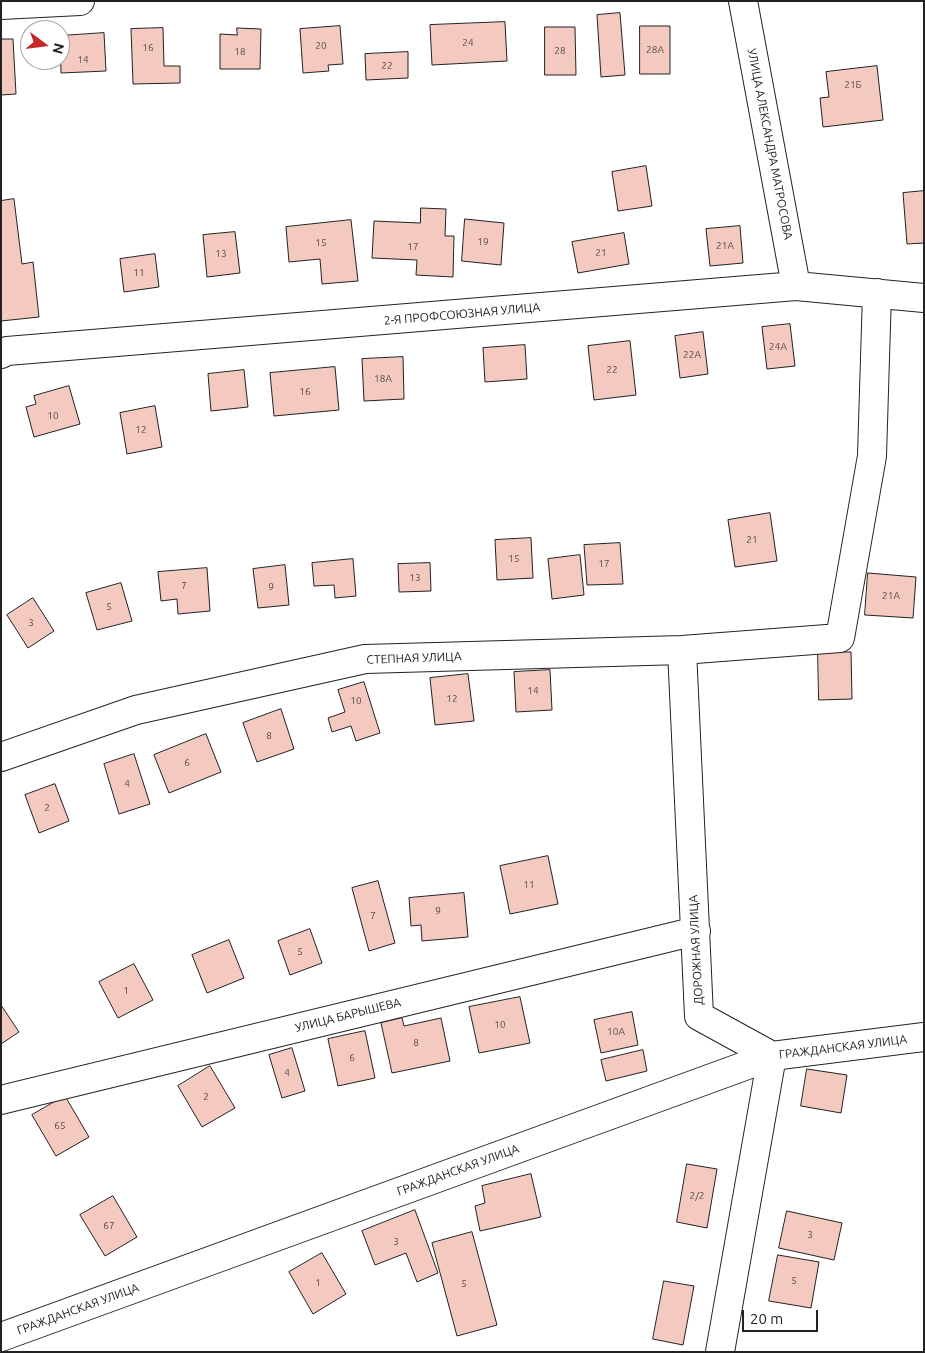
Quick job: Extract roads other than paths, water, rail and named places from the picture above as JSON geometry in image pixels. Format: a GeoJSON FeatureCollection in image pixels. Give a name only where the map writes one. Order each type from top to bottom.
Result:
{"type":"FeatureCollection","features":[{"type":"Feature","properties":{"kind":"street"},"geometry":{"type":"LineString","coordinates":[[1,5],[80,1]]}},
{"type":"Feature","properties":{"kind":"street","name":"УЛИЦА АЛЕКСАНДРА МАТРОСОВА"},"geometry":{"type":"LineString","coordinates":[[743,1],[796,286]]}},
{"type":"Feature","properties":{"kind":"street","name":"2-Я ПРОФСОЮЗНАЯ УЛИЦА"},"geometry":{"type":"LineString","coordinates":[[1,354],[17,350],[796,286],[924,298]]}},
{"type":"Feature","properties":{"kind":"street","name":"СТЕПНАЯ УЛИЦА"},"geometry":{"type":"LineString","coordinates":[[1,757],[136,710],[365,659],[682,650],[840,638],[872,456],[877,293]]}},
{"type":"Feature","properties":{"kind":"street","name":"ДОРОЖНАЯ УЛИЦА"},"geometry":{"type":"LineString","coordinates":[[682,650],[700,1016],[772,1056]]}},
{"type":"Feature","properties":{"kind":"street","name":"УЛИЦА БАРЫШЕВА"},"geometry":{"type":"LineString","coordinates":[[1,1100],[696,930]]}},
{"type":"Feature","properties":{"kind":"street","name":"ГРАЖДАНСКАЯ УЛИЦА"},"geometry":{"type":"LineString","coordinates":[[1,1337],[772,1056],[924,1038]]}},
{"type":"Feature","properties":{"kind":"street"},"geometry":{"type":"LineString","coordinates":[[720,1352],[772,1056]]}}]}
